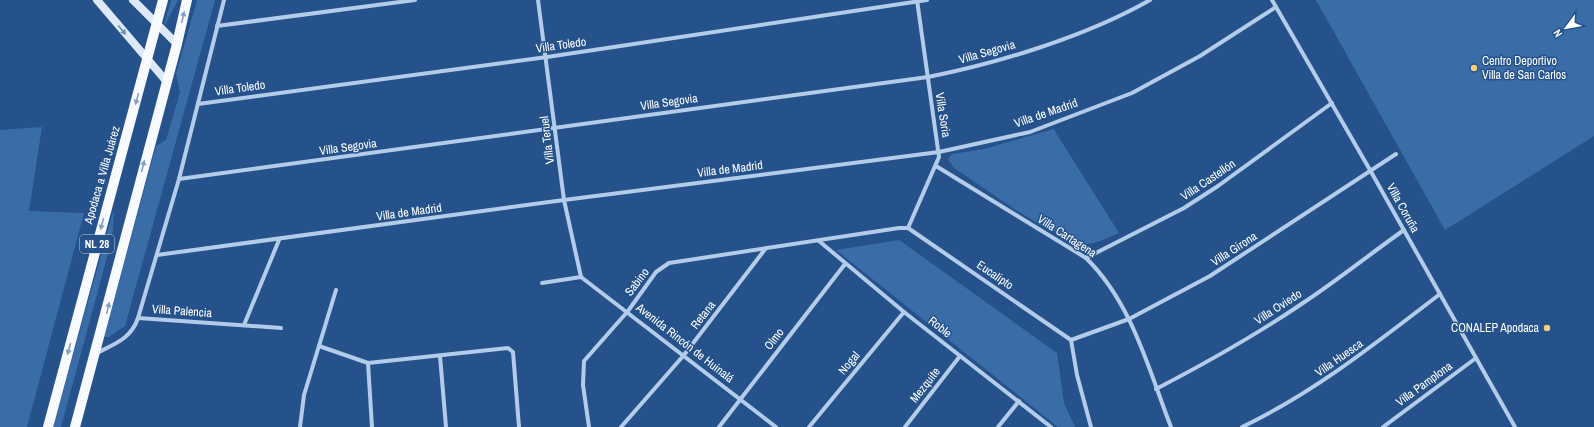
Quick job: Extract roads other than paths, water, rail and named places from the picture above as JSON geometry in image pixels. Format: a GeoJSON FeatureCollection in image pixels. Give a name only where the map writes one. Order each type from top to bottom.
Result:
{"type":"FeatureCollection","features":[{"type":"Feature","properties":{"kind":"main road"},"geometry":{"type":"LineString","coordinates":[[97,0],[167,82]]}},
{"type":"Feature","properties":{"kind":"main road"},"geometry":{"type":"LineString","coordinates":[[133,0],[178,44]]}},
{"type":"Feature","properties":{"kind":"main road","name":"Apodaca a Villa Juárez"},"geometry":{"type":"LineString","coordinates":[[48,427],[89,270],[148,61],[163,0]]}},
{"type":"Feature","properties":{"kind":"main road","name":"NL 28"},"geometry":{"type":"LineString","coordinates":[[75,427],[178,44],[187,0]]}},
{"type":"Feature","properties":{"kind":"street"},"geometry":{"type":"LineString","coordinates":[[138,318],[179,180],[224,0]]}},
{"type":"Feature","properties":{"kind":"street"},"geometry":{"type":"LineString","coordinates":[[217,26],[415,0]]}},
{"type":"Feature","properties":{"kind":"street","name":"Villa Teruel"},"geometry":{"type":"LineString","coordinates":[[538,0],[547,57],[564,200],[581,277]]}},
{"type":"Feature","properties":{"kind":"street","name":"Villa Toledo"},"geometry":{"type":"LineString","coordinates":[[198,104],[547,57],[927,0]]}},
{"type":"Feature","properties":{"kind":"street","name":"Villa Segovia"},"geometry":{"type":"LineString","coordinates":[[179,180],[928,77],[968,69],[1036,48],[1114,18],[1150,0]]}},
{"type":"Feature","properties":{"kind":"street","name":"Villa Coruña"},"geometry":{"type":"LineString","coordinates":[[1272,0],[1370,170],[1514,427]]}},
{"type":"Feature","properties":{"kind":"street","name":"Villa Soria"},"geometry":{"type":"LineString","coordinates":[[908,228],[936,166],[939,152],[917,1]]}},
{"type":"Feature","properties":{"kind":"street","name":"Villa de Madrid"},"geometry":{"type":"LineString","coordinates":[[156,256],[564,200],[939,152],[1030,132],[1132,93],[1200,56],[1276,8]]}},
{"type":"Feature","properties":{"kind":"street","name":"Villa Castellón"},"geometry":{"type":"LineString","coordinates":[[1086,258],[1184,208],[1218,186],[1332,103]]}},
{"type":"Feature","properties":{"kind":"street","name":"Villa Girona"},"geometry":{"type":"LineString","coordinates":[[1071,340],[1129,319],[1210,276],[1396,154]]}},
{"type":"Feature","properties":{"kind":"street","name":"Villa Cartagena"},"geometry":{"type":"LineString","coordinates":[[936,166],[1086,258],[1102,273],[1129,319],[1171,427]]}},
{"type":"Feature","properties":{"kind":"street"},"geometry":{"type":"LineString","coordinates":[[819,240],[892,228],[908,228]]}},
{"type":"Feature","properties":{"kind":"street","name":"Eucalipto"},"geometry":{"type":"LineString","coordinates":[[908,228],[1071,340]]}},
{"type":"Feature","properties":{"kind":"street","name":"Villa Oviedo"},"geometry":{"type":"LineString","coordinates":[[1156,389],[1205,363],[1304,302],[1404,230]]}},
{"type":"Feature","properties":{"kind":"street"},"geometry":{"type":"LineString","coordinates":[[244,326],[279,240]]}},
{"type":"Feature","properties":{"kind":"street","name":"Sabino"},"geometry":{"type":"LineString","coordinates":[[589,427],[583,385],[584,361],[628,311],[656,272],[666,264],[819,240]]}},
{"type":"Feature","properties":{"kind":"street","name":"Roble"},"geometry":{"type":"LineString","coordinates":[[819,240],[845,264],[904,312],[1051,427]]}},
{"type":"Feature","properties":{"kind":"street","name":"Retana"},"geometry":{"type":"LineString","coordinates":[[620,427],[684,355],[766,248]]}},
{"type":"Feature","properties":{"kind":"street","name":"Olmo"},"geometry":{"type":"LineString","coordinates":[[719,427],[845,264]]}},
{"type":"Feature","properties":{"kind":"street"},"geometry":{"type":"LineString","coordinates":[[542,284],[581,277]]}},
{"type":"Feature","properties":{"kind":"street","name":"Avenida Rincón de Huinalá"},"geometry":{"type":"LineString","coordinates":[[581,277],[628,311],[776,427]]}},
{"type":"Feature","properties":{"kind":"street"},"geometry":{"type":"LineString","coordinates":[[300,427],[304,395],[336,290]]}},
{"type":"Feature","properties":{"kind":"street","name":"Villa Huesca"},"geometry":{"type":"LineString","coordinates":[[1242,427],[1317,386],[1357,359],[1440,294]]}},
{"type":"Feature","properties":{"kind":"street","name":"Nogal"},"geometry":{"type":"LineString","coordinates":[[809,427],[904,312]]}},
{"type":"Feature","properties":{"kind":"street","name":"Villa Palencia"},"geometry":{"type":"LineString","coordinates":[[96,353],[124,338],[132,330],[138,318],[281,328]]}},
{"type":"Feature","properties":{"kind":"street"},"geometry":{"type":"LineString","coordinates":[[1071,340],[1077,374],[1092,427]]}},
{"type":"Feature","properties":{"kind":"street"},"geometry":{"type":"LineString","coordinates":[[319,346],[368,363],[508,348],[512,352],[519,427]]}},
{"type":"Feature","properties":{"kind":"street"},"geometry":{"type":"LineString","coordinates":[[440,356],[446,427]]}},
{"type":"Feature","properties":{"kind":"street","name":"Mezquite"},"geometry":{"type":"LineString","coordinates":[[905,427],[960,356]]}},
{"type":"Feature","properties":{"kind":"street","name":"Villa Pamplona"},"geometry":{"type":"LineString","coordinates":[[1383,427],[1476,358]]}},
{"type":"Feature","properties":{"kind":"street"},"geometry":{"type":"LineString","coordinates":[[368,363],[372,427]]}},
{"type":"Feature","properties":{"kind":"street"},"geometry":{"type":"LineString","coordinates":[[998,427],[1019,401]]}},
{"type":"Feature","properties":{"kind":"place","name":"Centro Deportivo Villa de San Carlos"},"geometry":{"type":"Point","coordinates":[1474,68]}},
{"type":"Feature","properties":{"kind":"place","name":"CONALEP Apodaca"},"geometry":{"type":"Point","coordinates":[1547,328]}}]}
